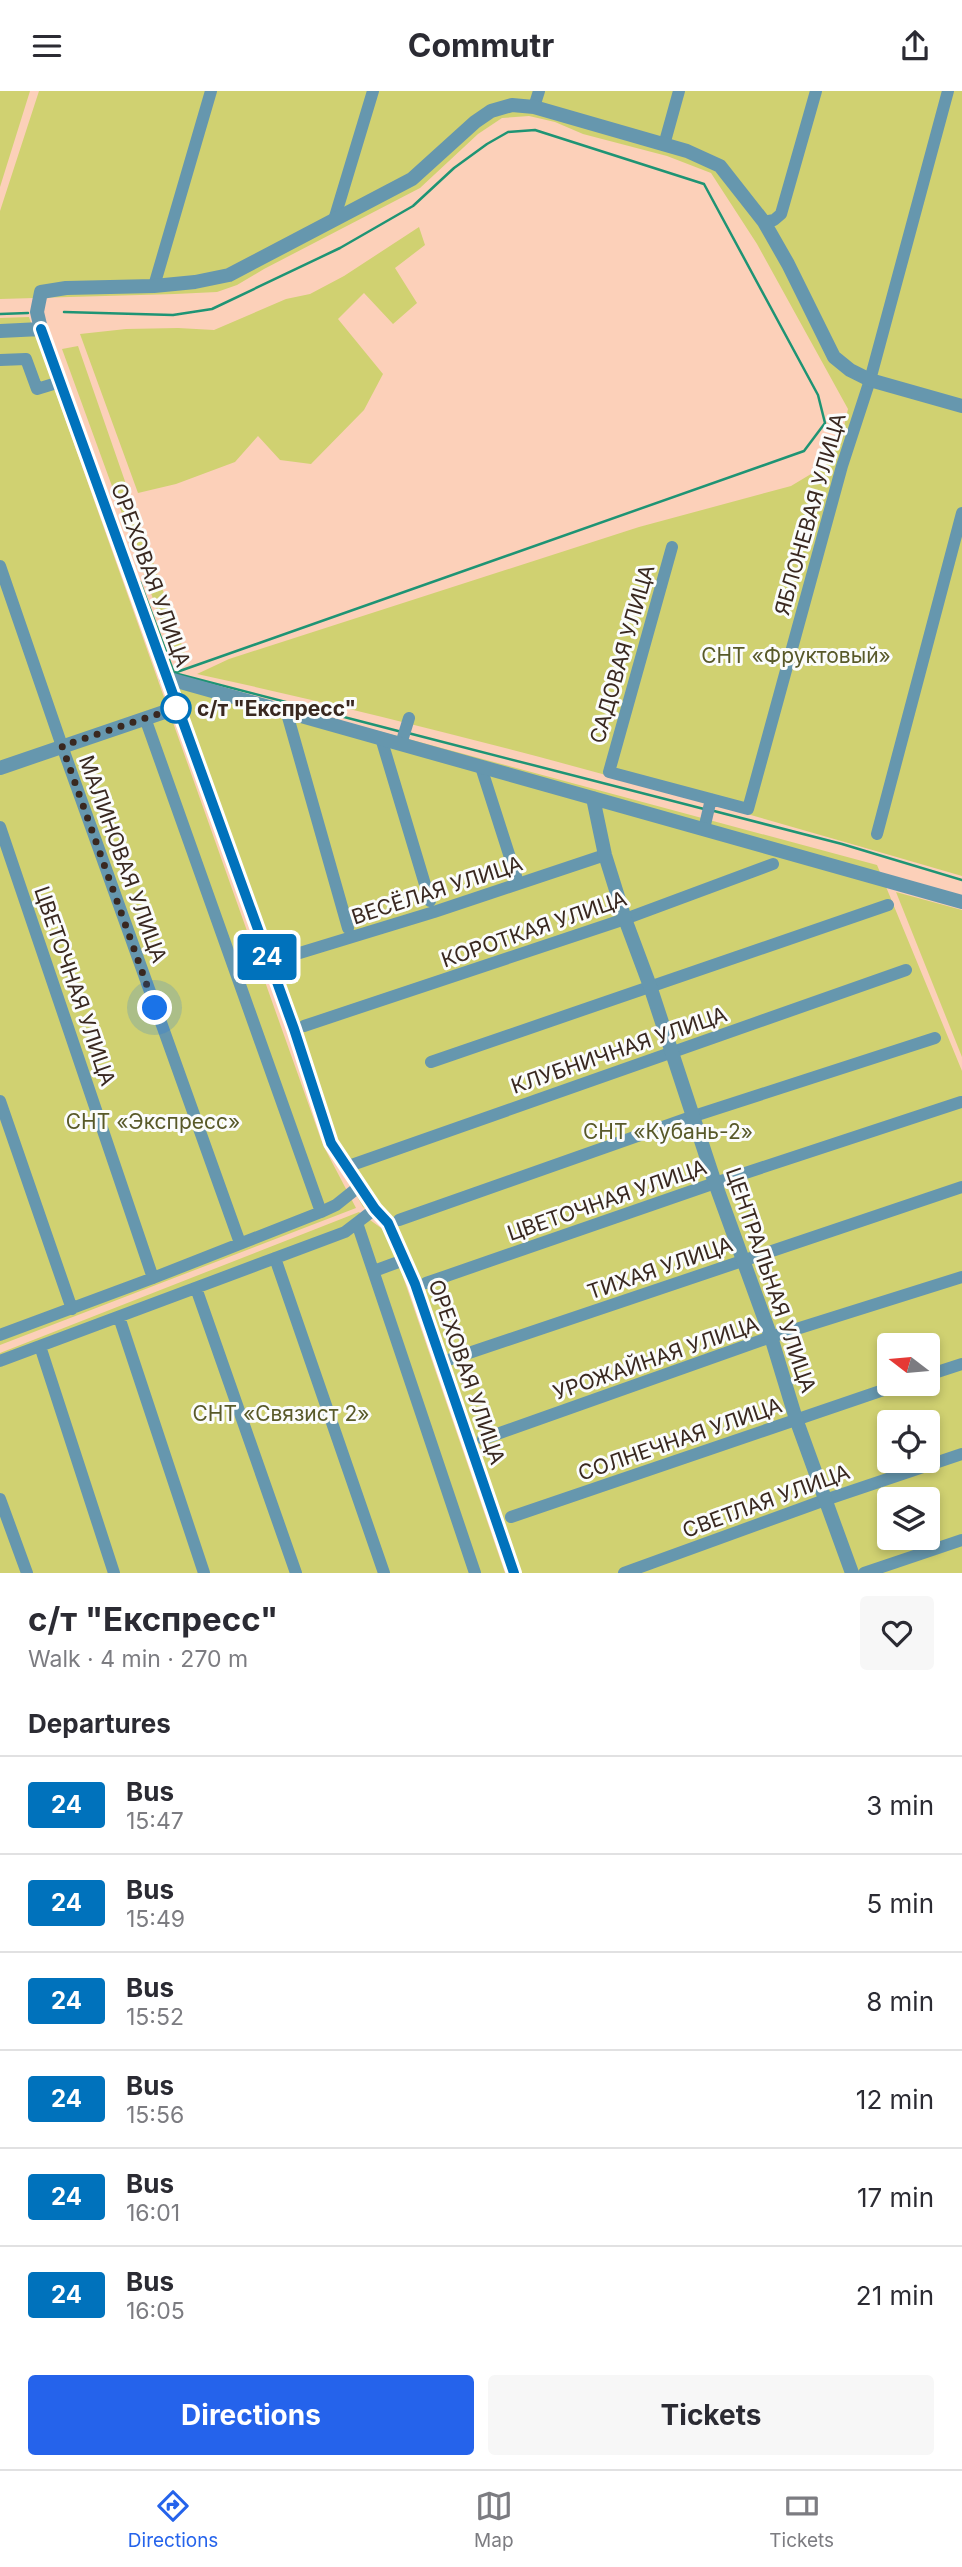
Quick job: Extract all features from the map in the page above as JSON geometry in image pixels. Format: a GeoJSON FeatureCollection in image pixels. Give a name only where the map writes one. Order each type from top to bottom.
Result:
{"type":"FeatureCollection","features":[{"type":"Feature","properties":{"kind":"street"},"geometry":{"type":"LineString","coordinates":[[211,91],[154,286],[229,275],[412,179],[475,121],[491,111],[512,105],[534,107],[687,151],[720,166],[764,222],[834,357],[850,370],[870,380],[962,406]]}},
{"type":"Feature","properties":{"kind":"street"},"geometry":{"type":"LineString","coordinates":[[334,220],[373,91]]}},
{"type":"Feature","properties":{"kind":"street"},"geometry":{"type":"LineString","coordinates":[[534,107],[539,91]]}},
{"type":"Feature","properties":{"kind":"street"},"geometry":{"type":"LineString","coordinates":[[664,145],[679,91]]}},
{"type":"Feature","properties":{"kind":"street"},"geometry":{"type":"LineString","coordinates":[[764,222],[774,220],[781,214],[816,91]]}},
{"type":"Feature","properties":{"kind":"street","name":"ЯБЛОНЕВАЯ УЛИЦА"},"geometry":{"type":"LineString","coordinates":[[609,772],[709,807],[748,809],[842,466],[870,380],[948,91]]}},
{"type":"Feature","properties":{"kind":"street","name":"ОРЕХОВАЯ УЛИЦА"},"geometry":{"type":"LineString","coordinates":[[154,286],[66,288],[41,292],[37,312],[41,329],[294,1029],[331,1143],[375,1209],[388,1223],[420,1297],[514,1573]]}},
{"type":"Feature","properties":{"kind":"street"},"geometry":{"type":"LineString","coordinates":[[0,331],[41,329]]}},
{"type":"Feature","properties":{"kind":"street"},"geometry":{"type":"LineString","coordinates":[[0,360],[26,359],[37,390],[60,382]]}},
{"type":"Feature","properties":{"kind":"street"},"geometry":{"type":"LineString","coordinates":[[877,834],[962,513]]}},
{"type":"Feature","properties":{"kind":"street","name":"САДОВАЯ УЛИЦА"},"geometry":{"type":"LineString","coordinates":[[609,772],[672,547]]}},
{"type":"Feature","properties":{"kind":"street","name":"МАЛИНОВАЯ УЛИЦА"},"geometry":{"type":"LineString","coordinates":[[0,566],[240,1244]]}},
{"type":"Feature","properties":{"kind":"street"},"geometry":{"type":"LineString","coordinates":[[166,678],[381,738],[405,731],[481,767],[962,902]]}},
{"type":"Feature","properties":{"kind":"street"},"geometry":{"type":"LineString","coordinates":[[0,768],[176,708]]}},
{"type":"Feature","properties":{"kind":"street"},"geometry":{"type":"LineString","coordinates":[[286,710],[348,928]]}},
{"type":"Feature","properties":{"kind":"street"},"geometry":{"type":"LineString","coordinates":[[145,718],[321,1212]]}},
{"type":"Feature","properties":{"kind":"street"},"geometry":{"type":"LineString","coordinates":[[381,738],[430,901]]}},
{"type":"Feature","properties":{"kind":"street"},"geometry":{"type":"LineString","coordinates":[[481,767],[516,876]]}},
{"type":"Feature","properties":{"kind":"street","name":"ЦЕНТРАЛЬНАЯ УЛИЦА"},"geometry":{"type":"LineString","coordinates":[[593,798],[605,855],[625,919],[715,1183],[745,1260],[796,1419],[852,1573]]}},
{"type":"Feature","properties":{"kind":"street"},"geometry":{"type":"LineString","coordinates":[[704,829],[709,807]]}},
{"type":"Feature","properties":{"kind":"street","name":"ЦВЕТОЧНАЯ УЛИЦА"},"geometry":{"type":"LineString","coordinates":[[0,827],[153,1278]]}},
{"type":"Feature","properties":{"kind":"street","name":"ВЕСЁЛАЯ УЛИЦА"},"geometry":{"type":"LineString","coordinates":[[280,959],[434,912],[605,855]]}},
{"type":"Feature","properties":{"kind":"street","name":"КОРОТКАЯ УЛИЦА"},"geometry":{"type":"LineString","coordinates":[[304,1026],[625,919],[773,864]]}},
{"type":"Feature","properties":{"kind":"street"},"geometry":{"type":"LineString","coordinates":[[431,1062],[888,905]]}},
{"type":"Feature","properties":{"kind":"street","name":"КЛУБНИЧНАЯ УЛИЦА"},"geometry":{"type":"LineString","coordinates":[[346,1167],[906,970]]}},
{"type":"Feature","properties":{"kind":"street"},"geometry":{"type":"LineString","coordinates":[[399,1220],[694,1116],[935,1038]]}},
{"type":"Feature","properties":{"kind":"street"},"geometry":{"type":"LineString","coordinates":[[0,1101],[72,1309]]}},
{"type":"Feature","properties":{"kind":"street","name":"ЦВЕТОЧНАЯ УЛИЦА"},"geometry":{"type":"LineString","coordinates":[[426,1283],[715,1183],[961,1102]]}},
{"type":"Feature","properties":{"kind":"street"},"geometry":{"type":"LineString","coordinates":[[0,1335],[321,1212],[336,1205],[361,1185]]}},
{"type":"Feature","properties":{"kind":"street","name":"ТИХАЯ УЛИЦА"},"geometry":{"type":"LineString","coordinates":[[451,1359],[962,1187]]}},
{"type":"Feature","properties":{"kind":"street"},"geometry":{"type":"LineString","coordinates":[[0,1361],[345,1233],[375,1209]]}},
{"type":"Feature","properties":{"kind":"street"},"geometry":{"type":"LineString","coordinates":[[357,1223],[475,1573]]}},
{"type":"Feature","properties":{"kind":"street"},"geometry":{"type":"LineString","coordinates":[[275,1258],[384,1573]]}},
{"type":"Feature","properties":{"kind":"street"},"geometry":{"type":"LineString","coordinates":[[374,1271],[404,1260]]}},
{"type":"Feature","properties":{"kind":"street","name":"УРОЖАЙНАЯ УЛИЦА"},"geometry":{"type":"LineString","coordinates":[[483,1439],[771,1338],[962,1277]]}},
{"type":"Feature","properties":{"kind":"street"},"geometry":{"type":"LineString","coordinates":[[196,1288],[296,1573]]}},
{"type":"Feature","properties":{"kind":"street"},"geometry":{"type":"LineString","coordinates":[[119,1317],[204,1573]]}},
{"type":"Feature","properties":{"kind":"street"},"geometry":{"type":"LineString","coordinates":[[40,1346],[114,1573]]}},
{"type":"Feature","properties":{"kind":"street"},"geometry":{"type":"LineString","coordinates":[[940,1371],[962,1364]]}},
{"type":"Feature","properties":{"kind":"street","name":"СОЛНЕЧНАЯ УЛИЦА"},"geometry":{"type":"LineString","coordinates":[[511,1517],[877,1392]]}},
{"type":"Feature","properties":{"kind":"street","name":"СВЕТЛАЯ УЛИЦА"},"geometry":{"type":"LineString","coordinates":[[624,1573],[825,1500],[962,1454]]}},
{"type":"Feature","properties":{"kind":"street"},"geometry":{"type":"LineString","coordinates":[[0,1499],[27,1573]]}},
{"type":"Feature","properties":{"kind":"street"},"geometry":{"type":"LineString","coordinates":[[864,1573],[962,1540]]}},
{"type":"Feature","properties":{"kind":"green space"},"geometry":{"type":"Polygon","coordinates":[[[0,91],[30,91],[0,187],[0,91]]]}},
{"type":"Feature","properties":{"kind":"green space","name":"СНТ «Фруктовый»"},"geometry":{"type":"Polygon","coordinates":[[[39,91],[962,91],[962,876],[581,768],[390,719],[197,674],[229,659],[639,527],[791,486],[826,465],[841,439],[848,409],[757,244],[711,173],[667,156],[583,134],[555,122],[529,116],[502,118],[478,134],[420,188],[237,285],[217,292],[0,299],[0,211],[39,91]]]}},
{"type":"Feature","properties":{"kind":"green space"},"geometry":{"type":"Polygon","coordinates":[[[419,227],[425,245],[395,268],[417,303],[393,324],[364,293],[338,319],[383,374],[364,410],[311,464],[280,460],[258,436],[235,462],[176,484],[138,493],[80,334],[126,329],[214,330],[286,299],[310,294],[344,276],[419,227]]]}},
{"type":"Feature","properties":{"kind":"green space","name":"СНТ «Экспресс»"},"geometry":{"type":"Polygon","coordinates":[[[29,317],[323,1145],[356,1208],[0,1345],[0,318],[29,317]]]}},
{"type":"Feature","properties":{"kind":"green space"},"geometry":{"type":"Polygon","coordinates":[[[78,346],[185,654],[175,659],[62,349],[78,346]]]}},
{"type":"Feature","properties":{"kind":"green space","name":"СНТ «Кубань-2»"},"geometry":{"type":"Polygon","coordinates":[[[159,672],[877,865],[962,1071],[962,1573],[510,1573],[389,1225],[363,1207],[337,1162],[159,672]]]}},
{"type":"Feature","properties":{"kind":"green space"},"geometry":{"type":"Polygon","coordinates":[[[896,892],[962,910],[962,1057],[896,892]]]}},
{"type":"Feature","properties":{"kind":"green space","name":"СНТ «Связист 2»"},"geometry":{"type":"Polygon","coordinates":[[[359,1212],[388,1233],[505,1573],[0,1573],[0,1353],[359,1212]]]}},
{"type":"Feature","properties":{"kind":"waterway"},"geometry":{"type":"LineString","coordinates":[[64,312],[173,315],[212,309],[340,248],[413,206],[454,168],[508,132],[535,130],[704,184],[818,395],[825,423],[804,451],[174,673]]}},
{"type":"Feature","properties":{"kind":"waterway"},"geometry":{"type":"LineString","coordinates":[[0,314],[28,313]]}},
{"type":"Feature","properties":{"kind":"waterway"},"geometry":{"type":"LineString","coordinates":[[140,582],[174,673],[402,732]]}},
{"type":"Feature","properties":{"kind":"waterway"},"geometry":{"type":"LineString","coordinates":[[408,733],[704,809]]}},
{"type":"Feature","properties":{"kind":"waterway"},"geometry":{"type":"LineString","coordinates":[[714,811],[842,844],[962,880]]}},
{"type":"Feature","properties":{"kind":"bus line","name":"24"},"geometry":{"type":"LineString","coordinates":[[41,329],[294,1029],[331,1143],[375,1209],[388,1223],[415,1284],[514,1573]]}},
{"type":"Feature","properties":{"kind":"place","name":"с/т \"Експресс\""},"geometry":{"type":"Point","coordinates":[176,708]}},
{"type":"Feature","properties":{"kind":"route"},"geometry":{"type":"LineString","coordinates":[[155,1008],[62,746],[176,708]]}}]}
